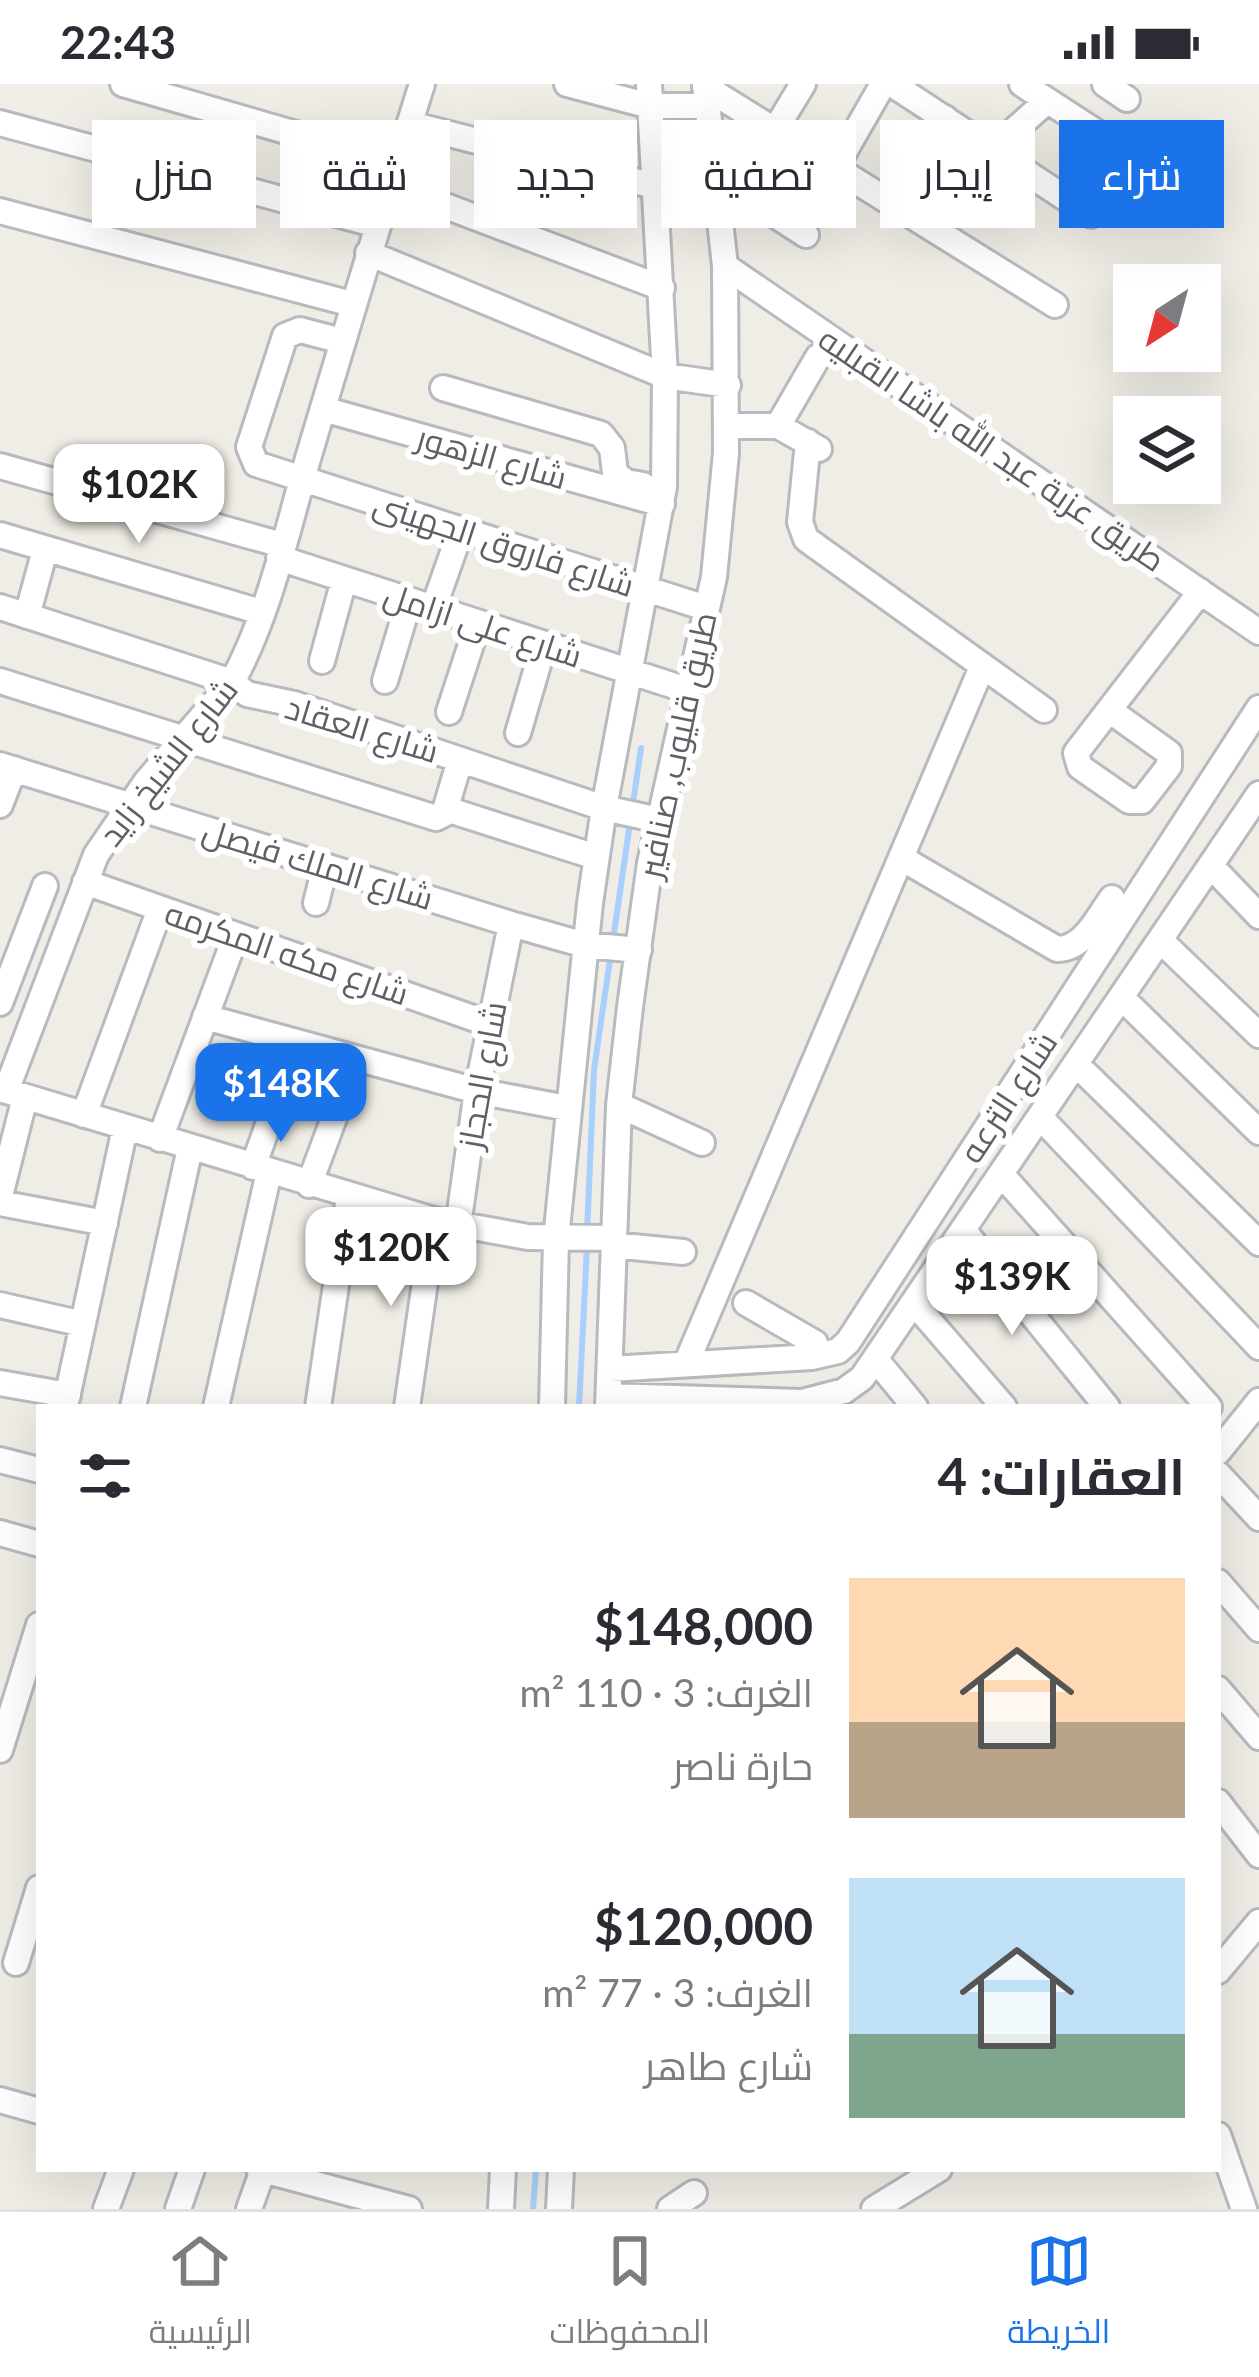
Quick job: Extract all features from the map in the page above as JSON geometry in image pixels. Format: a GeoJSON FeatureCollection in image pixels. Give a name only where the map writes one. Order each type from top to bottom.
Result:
{"type":"FeatureCollection","features":[{"type":"Feature","properties":{"kind":"street"},"geometry":{"type":"LineString","coordinates":[[123,84],[280,136]]}},
{"type":"Feature","properties":{"kind":"street"},"geometry":{"type":"LineString","coordinates":[[567,84],[650,95],[706,92],[757,120]]}},
{"type":"Feature","properties":{"kind":"street"},"geometry":{"type":"LineString","coordinates":[[781,120],[803,84]]}},
{"type":"Feature","properties":{"kind":"street"},"geometry":{"type":"LineString","coordinates":[[856,134],[887,84],[948,120]]}},
{"type":"Feature","properties":{"kind":"street"},"geometry":{"type":"LineString","coordinates":[[1022,84],[1077,120]]}},
{"type":"Feature","properties":{"kind":"street"},"geometry":{"type":"LineString","coordinates":[[1105,84],[1127,99]]}},
{"type":"Feature","properties":{"kind":"street","name":"شارع الشيخ زايد"},"geometry":{"type":"LineString","coordinates":[[411,120],[419,85]]}},
{"type":"Feature","properties":{"kind":"street","name":"طريق قليوب, صنافير"},"geometry":{"type":"LineString","coordinates":[[552,1404],[556,1239],[585,944],[604,808],[663,496],[665,376],[650,95]]}},
{"type":"Feature","properties":{"kind":"street"},"geometry":{"type":"LineString","coordinates":[[1024,120],[1047,100]]}},
{"type":"Feature","properties":{"kind":"street"},"geometry":{"type":"LineString","coordinates":[[0,123],[280,199]]}},
{"type":"Feature","properties":{"kind":"street"},"geometry":{"type":"LineString","coordinates":[[450,134],[661,189]]}},
{"type":"Feature","properties":{"kind":"street"},"geometry":{"type":"LineString","coordinates":[[450,198],[662,288]]}},
{"type":"Feature","properties":{"kind":"street"},"geometry":{"type":"LineString","coordinates":[[0,211],[352,304]]}},
{"type":"Feature","properties":{"kind":"street","name":"شارع الشيخ زايد"},"geometry":{"type":"LineString","coordinates":[[0,1199],[10,1093],[85,882],[128,806],[232,682],[281,551],[376,228]]}},
{"type":"Feature","properties":{"kind":"street","name":"طريق قليوب, صنافير"},"geometry":{"type":"LineString","coordinates":[[609,1401],[619,1105],[659,820],[722,517],[728,385],[720,228]]}},
{"type":"Feature","properties":{"kind":"street"},"geometry":{"type":"LineString","coordinates":[[795,228],[806,235]]}},
{"type":"Feature","properties":{"kind":"street"},"geometry":{"type":"LineString","coordinates":[[931,228],[1055,305]]}},
{"type":"Feature","properties":{"kind":"street"},"geometry":{"type":"LineString","coordinates":[[368,253],[665,376],[728,385]]}},
{"type":"Feature","properties":{"kind":"street","name":"طريق عزبة عبد الله باشا القبليه"},"geometry":{"type":"LineString","coordinates":[[724,266],[1259,632]]}},
{"type":"Feature","properties":{"kind":"street","name":"شارع فاروق الجهينى"},"geometry":{"type":"LineString","coordinates":[[342,341],[300,330],[285,336],[249,447],[256,464],[706,608]]}},
{"type":"Feature","properties":{"kind":"street"},"geometry":{"type":"LineString","coordinates":[[778,426],[818,357]]}},
{"type":"Feature","properties":{"kind":"street"},"geometry":{"type":"LineString","coordinates":[[442,388],[602,434],[610,442],[613,467],[620,478],[663,496]]}},
{"type":"Feature","properties":{"kind":"street","name":"شارع الزهور"},"geometry":{"type":"LineString","coordinates":[[323,410],[663,496]]}},
{"type":"Feature","properties":{"kind":"street"},"geometry":{"type":"LineString","coordinates":[[727,426],[778,426],[815,446],[800,522],[806,539],[1044,710]]}},
{"type":"Feature","properties":{"kind":"street","name":"شارع على ازامل"},"geometry":{"type":"LineString","coordinates":[[0,466],[281,551],[344,580],[687,690]]}},
{"type":"Feature","properties":{"kind":"street"},"geometry":{"type":"LineString","coordinates":[[385,681],[461,530]]}},
{"type":"Feature","properties":{"kind":"street"},"geometry":{"type":"LineString","coordinates":[[0,535],[261,612]]}},
{"type":"Feature","properties":{"kind":"street"},"geometry":{"type":"LineString","coordinates":[[27,616],[45,550]]}},
{"type":"Feature","properties":{"kind":"street"},"geometry":{"type":"LineString","coordinates":[[322,661],[344,580]]}},
{"type":"Feature","properties":{"kind":"street"},"geometry":{"type":"LineString","coordinates":[[1109,710],[1201,591]]}},
{"type":"Feature","properties":{"kind":"street","name":"شارع العقاد"},"geometry":{"type":"LineString","coordinates":[[0,607],[232,682],[256,698],[294,704],[604,808],[659,820]]}},
{"type":"Feature","properties":{"kind":"street"},"geometry":{"type":"LineString","coordinates":[[449,712],[478,623]]}},
{"type":"Feature","properties":{"kind":"street"},"geometry":{"type":"LineString","coordinates":[[518,733],[544,644]]}},
{"type":"Feature","properties":{"kind":"street"},"geometry":{"type":"LineString","coordinates":[[686,1364],[982,667]]}},
{"type":"Feature","properties":{"kind":"street"},"geometry":{"type":"LineString","coordinates":[[0,681],[436,818],[445,812],[460,760]]}},
{"type":"Feature","properties":{"kind":"street","name":"شارع الترعه"},"geometry":{"type":"LineString","coordinates":[[610,1369],[826,1355],[848,1342],[1259,708]]}},
{"type":"Feature","properties":{"kind":"street"},"geometry":{"type":"LineString","coordinates":[[0,805],[7,767]]}},
{"type":"Feature","properties":{"kind":"street","name":"شارع الملك فيصل"},"geometry":{"type":"LineString","coordinates":[[7,767],[511,924],[585,944],[639,950]]}},
{"type":"Feature","properties":{"kind":"street"},"geometry":{"type":"LineString","coordinates":[[609,1401],[781,1404],[824,1400],[844,1391],[877,1361],[1259,794]]}},
{"type":"Feature","properties":{"kind":"street"},"geometry":{"type":"LineString","coordinates":[[445,812],[596,857]]}},
{"type":"Feature","properties":{"kind":"street"},"geometry":{"type":"LineString","coordinates":[[903,859],[1057,949],[1066,950],[1081,941],[1112,898]]}},
{"type":"Feature","properties":{"kind":"street"},"geometry":{"type":"LineString","coordinates":[[1211,866],[1259,916]]}},
{"type":"Feature","properties":{"kind":"street"},"geometry":{"type":"LineString","coordinates":[[316,903],[326,867]]}},
{"type":"Feature","properties":{"kind":"street","name":"شارع مكه المكرمه"},"geometry":{"type":"LineString","coordinates":[[85,882],[490,1024]]}},
{"type":"Feature","properties":{"kind":"street"},"geometry":{"type":"LineString","coordinates":[[0,1003],[45,886]]}},
{"type":"Feature","properties":{"kind":"street"},"geometry":{"type":"LineString","coordinates":[[84,1115],[160,909]]}},
{"type":"Feature","properties":{"kind":"street","name":"شارع الحجاز"},"geometry":{"type":"LineString","coordinates":[[408,1404],[511,924]]}},
{"type":"Feature","properties":{"kind":"street"},"geometry":{"type":"LineString","coordinates":[[160,1139],[236,935]]}},
{"type":"Feature","properties":{"kind":"street"},"geometry":{"type":"LineString","coordinates":[[1160,940],[1259,1035]]}},
{"type":"Feature","properties":{"kind":"street"},"geometry":{"type":"LineString","coordinates":[[1122,998],[1259,1132]]}},
{"type":"Feature","properties":{"kind":"street"},"geometry":{"type":"LineString","coordinates":[[206,1017],[477,1091],[567,1108]]}},
{"type":"Feature","properties":{"kind":"street"},"geometry":{"type":"LineString","coordinates":[[217,1404],[261,1170],[297,1044]]}},
{"type":"Feature","properties":{"kind":"street"},"geometry":{"type":"LineString","coordinates":[[309,1184],[356,1060]]}},
{"type":"Feature","properties":{"kind":"street"},"geometry":{"type":"LineString","coordinates":[[1077,1065],[1259,1243]]}},
{"type":"Feature","properties":{"kind":"street"},"geometry":{"type":"LineString","coordinates":[[10,1093],[446,1223],[683,1252]]}},
{"type":"Feature","properties":{"kind":"street"},"geometry":{"type":"LineString","coordinates":[[619,1105],[702,1143]]}},
{"type":"Feature","properties":{"kind":"street"},"geometry":{"type":"LineString","coordinates":[[1041,1118],[1259,1347]]}},
{"type":"Feature","properties":{"kind":"street"},"geometry":{"type":"LineString","coordinates":[[0,1383],[66,1401],[125,1128]]}},
{"type":"Feature","properties":{"kind":"street"},"geometry":{"type":"LineString","coordinates":[[134,1404],[190,1148]]}},
{"type":"Feature","properties":{"kind":"street"},"geometry":{"type":"LineString","coordinates":[[1002,1175],[1206,1404]]}},
{"type":"Feature","properties":{"kind":"street"},"geometry":{"type":"LineString","coordinates":[[318,1404],[349,1197]]}},
{"type":"Feature","properties":{"kind":"street"},"geometry":{"type":"LineString","coordinates":[[0,1199],[104,1223]]}},
{"type":"Feature","properties":{"kind":"street"},"geometry":{"type":"LineString","coordinates":[[964,1232],[1105,1404]]}},
{"type":"Feature","properties":{"kind":"street"},"geometry":{"type":"LineString","coordinates":[[746,1303],[815,1343]]}},
{"type":"Feature","properties":{"kind":"street"},"geometry":{"type":"LineString","coordinates":[[915,1304],[1001,1404]]}},
{"type":"Feature","properties":{"kind":"street"},"geometry":{"type":"LineString","coordinates":[[0,1305],[83,1324]]}},
{"type":"Feature","properties":{"kind":"street"},"geometry":{"type":"LineString","coordinates":[[773,1318],[775,1358]]}},
{"type":"Feature","properties":{"kind":"street"},"geometry":{"type":"LineString","coordinates":[[877,1361],[912,1404]]}},
{"type":"Feature","properties":{"kind":"street"},"geometry":{"type":"LineString","coordinates":[[1223,1434],[1259,1401]]}},
{"type":"Feature","properties":{"kind":"street"},"geometry":{"type":"LineString","coordinates":[[0,1460],[36,1469]]}},
{"type":"Feature","properties":{"kind":"street"},"geometry":{"type":"LineString","coordinates":[[1221,1477],[1259,1518]]}},
{"type":"Feature","properties":{"kind":"street"},"geometry":{"type":"LineString","coordinates":[[0,1533],[36,1538]]}},
{"type":"Feature","properties":{"kind":"street"},"geometry":{"type":"LineString","coordinates":[[1221,1585],[1259,1629]]}},
{"type":"Feature","properties":{"kind":"street"},"geometry":{"type":"LineString","coordinates":[[0,1750],[36,1635]]}},
{"type":"Feature","properties":{"kind":"street"},"geometry":{"type":"LineString","coordinates":[[1221,1693],[1259,1738]]}},
{"type":"Feature","properties":{"kind":"street"},"geometry":{"type":"LineString","coordinates":[[1221,1806],[1259,1855]]}},
{"type":"Feature","properties":{"kind":"street"},"geometry":{"type":"LineString","coordinates":[[18,1963],[36,1899]]}},
{"type":"Feature","properties":{"kind":"street"},"geometry":{"type":"LineString","coordinates":[[1221,1967],[1259,1922]]}},
{"type":"Feature","properties":{"kind":"street"},"geometry":{"type":"LineString","coordinates":[[0,2100],[36,2110]]}},
{"type":"Feature","properties":{"kind":"street"},"geometry":{"type":"LineString","coordinates":[[1221,2144],[1244,2209]]}},
{"type":"Feature","properties":{"kind":"street"},"geometry":{"type":"LineString","coordinates":[[106,2209],[120,2172]]}},
{"type":"Feature","properties":{"kind":"street"},"geometry":{"type":"LineString","coordinates":[[178,2209],[191,2172]]}},
{"type":"Feature","properties":{"kind":"street"},"geometry":{"type":"LineString","coordinates":[[249,2209],[260,2172]]}},
{"type":"Feature","properties":{"kind":"street"},"geometry":{"type":"LineString","coordinates":[[269,2172],[409,2209]]}},
{"type":"Feature","properties":{"kind":"street"},"geometry":{"type":"LineString","coordinates":[[500,2209],[503,2172]]}},
{"type":"Feature","properties":{"kind":"street"},"geometry":{"type":"LineString","coordinates":[[559,2209],[561,2172]]}},
{"type":"Feature","properties":{"kind":"street"},"geometry":{"type":"LineString","coordinates":[[874,2209],[934,2172]]}},
{"type":"Feature","properties":{"kind":"street"},"geometry":{"type":"LineString","coordinates":[[670,2209],[694,2193]]}},
{"type":"Feature","properties":{"kind":"waterway"},"geometry":{"type":"LineString","coordinates":[[632,810],[641,748]]}},
{"type":"Feature","properties":{"kind":"waterway"},"geometry":{"type":"LineString","coordinates":[[613,940],[630,823]]}},
{"type":"Feature","properties":{"kind":"waterway"},"geometry":{"type":"LineString","coordinates":[[587,1233],[594,1070],[611,953]]}},
{"type":"Feature","properties":{"kind":"waterway"},"geometry":{"type":"LineString","coordinates":[[579,1404],[587,1246]]}},
{"type":"Feature","properties":{"kind":"waterway"},"geometry":{"type":"LineString","coordinates":[[533,2209],[536,2172]]}}]}
